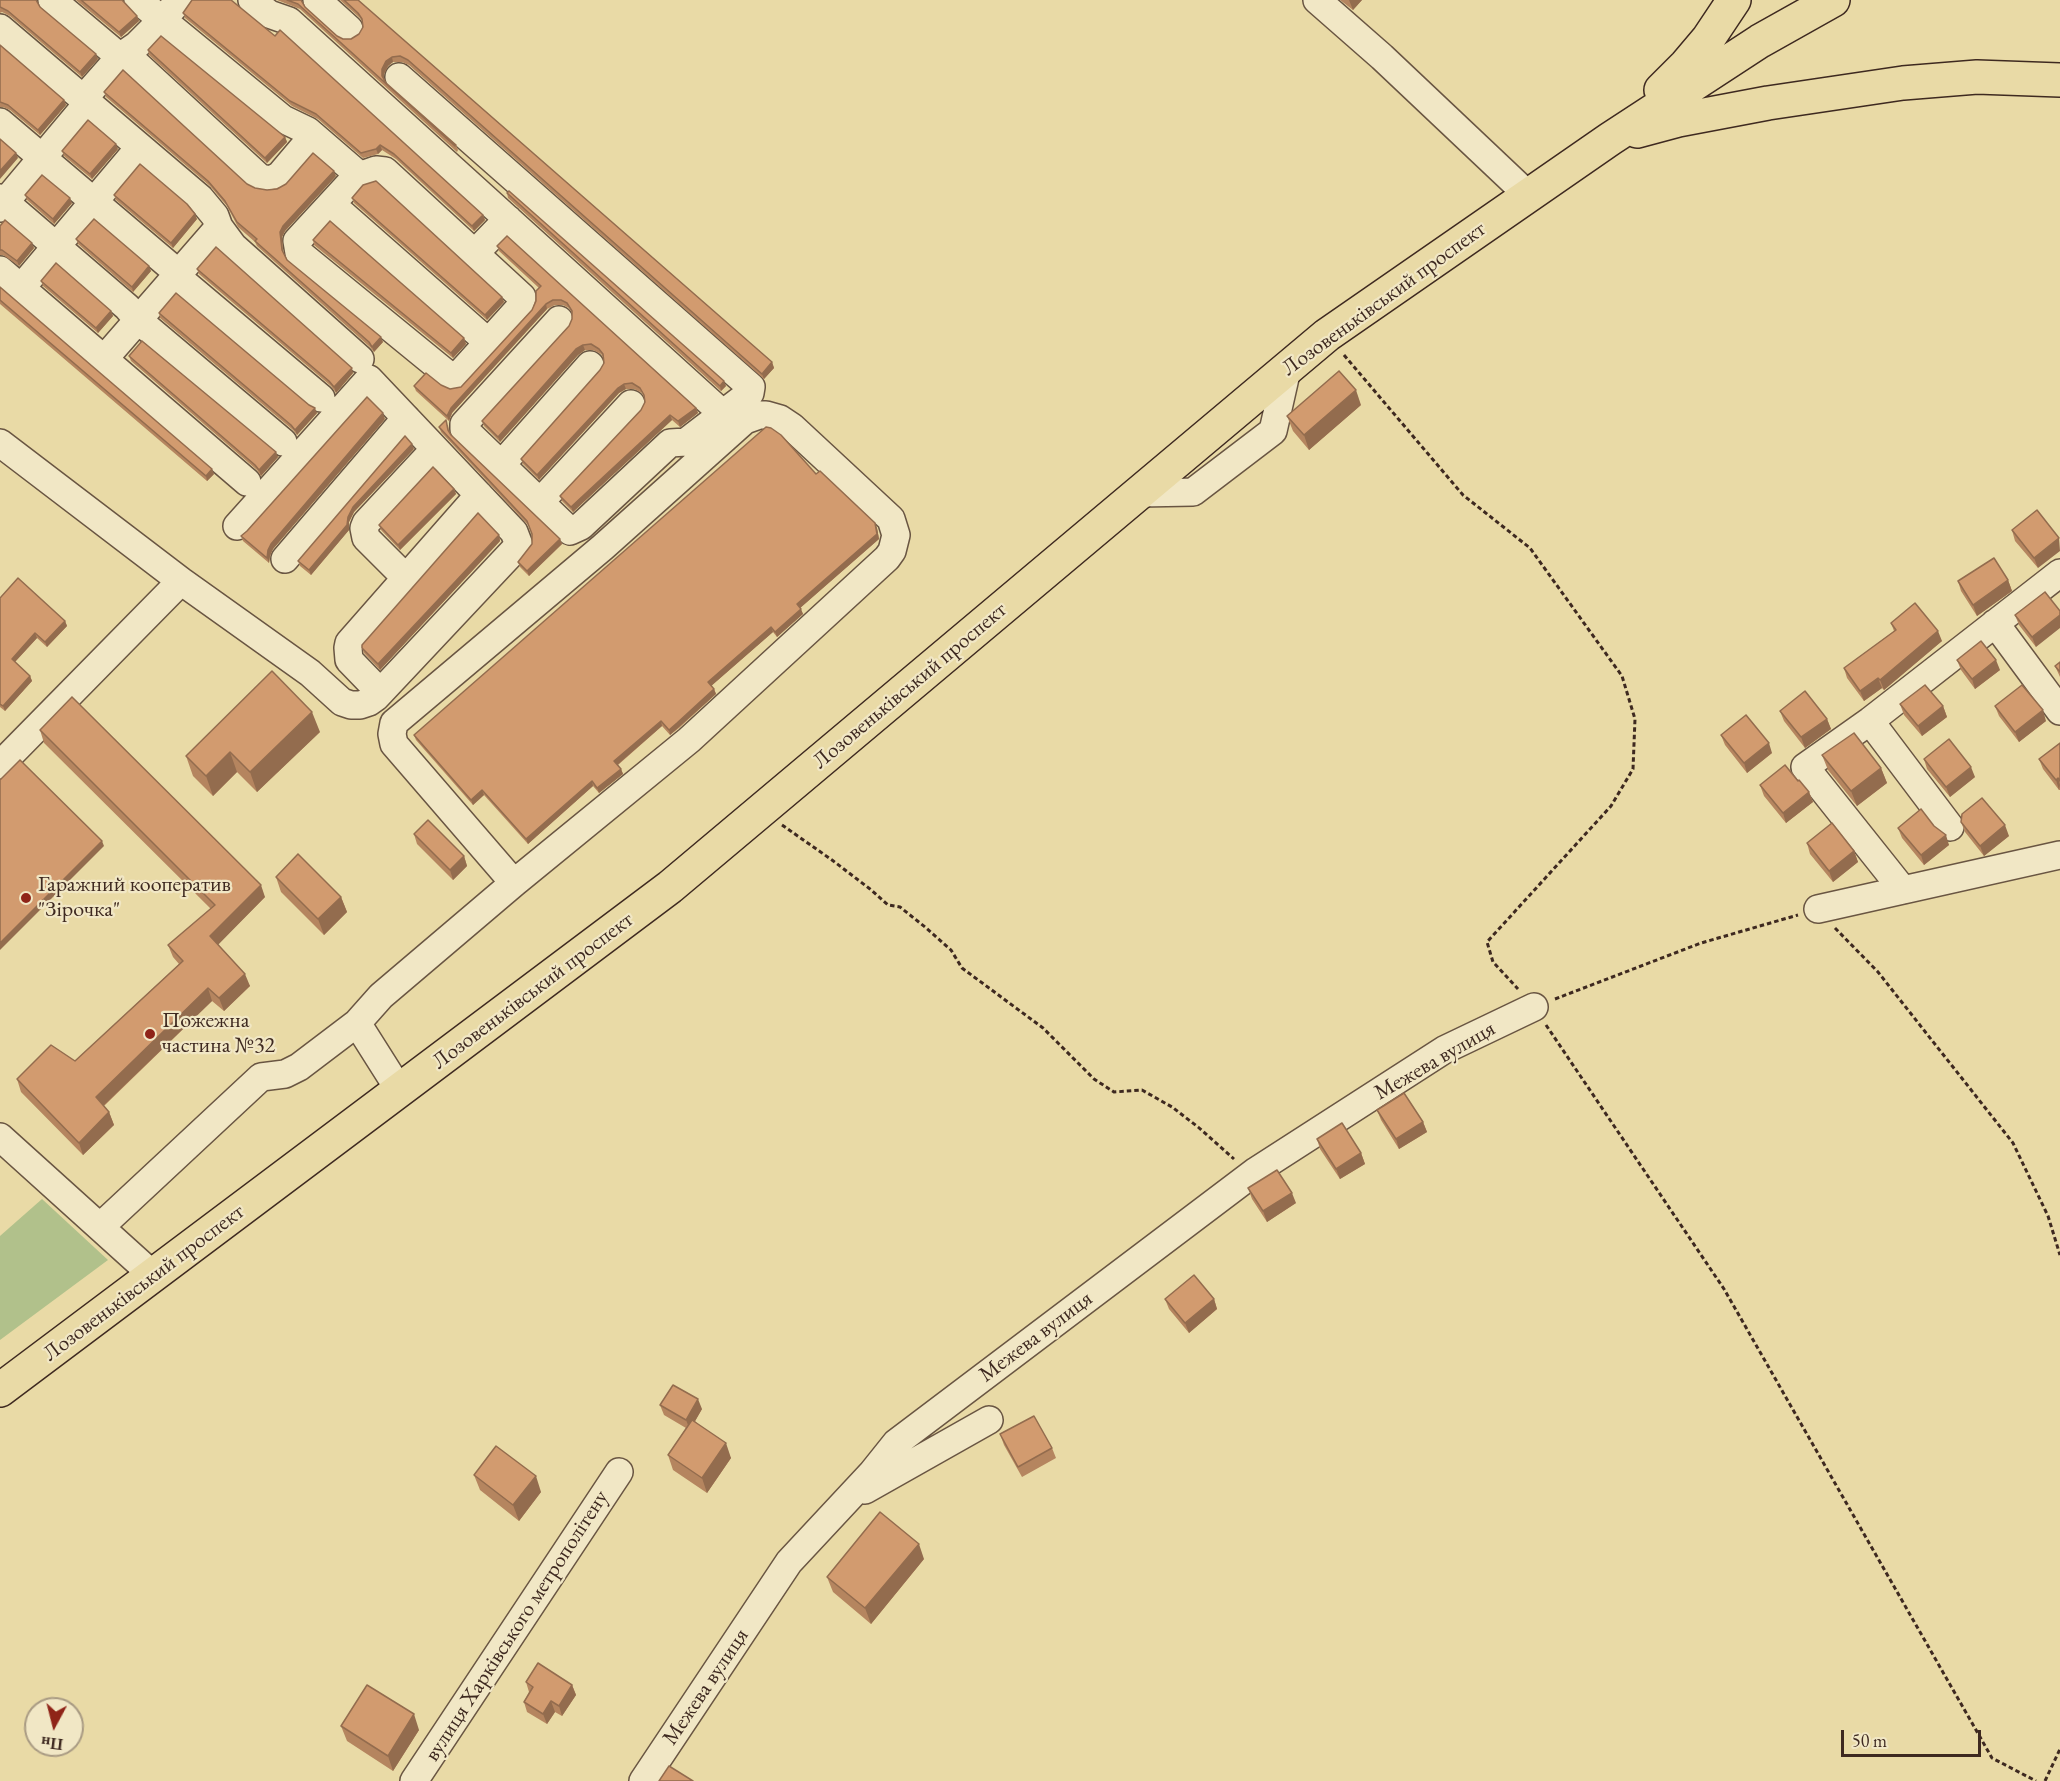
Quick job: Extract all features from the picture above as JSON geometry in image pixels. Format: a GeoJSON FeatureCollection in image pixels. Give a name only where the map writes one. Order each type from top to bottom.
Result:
{"type":"FeatureCollection","features":[{"type":"Feature","properties":{"kind":"highway"},"geometry":{"type":"LineString","coordinates":[[1610,139],[1686,65],[1719,24],[1734,0]]}},
{"type":"Feature","properties":{"kind":"highway","name":"Лозовеньківський проспект"},"geometry":{"type":"LineString","coordinates":[[0,1390],[670,887],[1327,335],[1610,139],[1760,41],[1833,0]]}},
{"type":"Feature","properties":{"kind":"highway"},"geometry":{"type":"LineString","coordinates":[[1610,139],[1678,120],[1724,111],[1893,84],[1977,77],[2060,80]]}},
{"type":"Feature","properties":{"kind":"street"},"geometry":{"type":"LineString","coordinates":[[52,0],[114,52],[134,62],[260,178],[271,180],[280,175],[313,136]]}},
{"type":"Feature","properties":{"kind":"street"},"geometry":{"type":"LineString","coordinates":[[138,0],[283,119],[313,136],[359,175]]}},
{"type":"Feature","properties":{"kind":"street"},"geometry":{"type":"LineString","coordinates":[[180,0],[137,45],[121,56],[42,158],[2,203],[56,246],[127,307],[138,320],[283,442]]}},
{"type":"Feature","properties":{"kind":"street"},"geometry":{"type":"LineString","coordinates":[[252,0],[269,14],[289,21],[722,413]]}},
{"type":"Feature","properties":{"kind":"street"},"geometry":{"type":"LineString","coordinates":[[317,0],[349,29]]}},
{"type":"Feature","properties":{"kind":"street"},"geometry":{"type":"LineString","coordinates":[[1317,0],[1382,57],[1528,195]]}},
{"type":"Feature","properties":{"kind":"street"},"geometry":{"type":"LineString","coordinates":[[0,28],[200,198],[215,216],[219,227],[233,246],[360,359]]}},
{"type":"Feature","properties":{"kind":"street"},"geometry":{"type":"LineString","coordinates":[[399,77],[751,387],[750,393],[686,442],[670,443],[582,526],[570,531],[464,429],[464,424],[559,320]]}},
{"type":"Feature","properties":{"kind":"street"},"geometry":{"type":"LineString","coordinates":[[0,122],[171,267],[176,276],[321,398]]}},
{"type":"Feature","properties":{"kind":"street"},"geometry":{"type":"LineString","coordinates":[[21,288],[140,147]]}},
{"type":"Feature","properties":{"kind":"street"},"geometry":{"type":"LineString","coordinates":[[376,170],[385,171],[522,297],[522,304],[456,378],[452,378],[299,253],[297,242],[359,175],[376,170]]}},
{"type":"Feature","properties":{"kind":"street"},"geometry":{"type":"LineString","coordinates":[[331,204],[488,342]]}},
{"type":"Feature","properties":{"kind":"street"},"geometry":{"type":"LineString","coordinates":[[475,253],[508,219]]}},
{"type":"Feature","properties":{"kind":"street"},"geometry":{"type":"LineString","coordinates":[[104,359],[219,227]]}},
{"type":"Feature","properties":{"kind":"street"},"geometry":{"type":"LineString","coordinates":[[0,270],[247,482]]}},
{"type":"Feature","properties":{"kind":"street"},"geometry":{"type":"LineString","coordinates":[[501,465],[590,365]]}},
{"type":"Feature","properties":{"kind":"street"},"geometry":{"type":"LineString","coordinates":[[0,443],[181,581],[310,673],[342,702],[351,705],[369,702],[380,692],[519,545],[514,532],[369,379],[237,526]]}},
{"type":"Feature","properties":{"kind":"street"},"geometry":{"type":"LineString","coordinates":[[540,502],[631,404]]}},
{"type":"Feature","properties":{"kind":"street"},"geometry":{"type":"LineString","coordinates":[[100,1227],[261,1077],[285,1074],[298,1067],[357,1023],[381,996],[514,883],[689,740],[887,558],[892,551],[896,535],[891,519],[792,427],[780,419],[759,415],[739,425],[603,547],[394,723],[392,734],[394,744],[514,883]]}},
{"type":"Feature","properties":{"kind":"street"},"geometry":{"type":"LineString","coordinates":[[285,560],[406,418]]}},
{"type":"Feature","properties":{"kind":"street"},"geometry":{"type":"LineString","coordinates":[[406,578],[366,538],[364,528],[366,523],[435,449]]}},
{"type":"Feature","properties":{"kind":"street"},"geometry":{"type":"LineString","coordinates":[[380,692],[349,660],[348,648],[352,639],[479,495]]}},
{"type":"Feature","properties":{"kind":"street"},"geometry":{"type":"LineString","coordinates":[[1903,890],[1805,767],[1870,721],[2060,573]]}},
{"type":"Feature","properties":{"kind":"street"},"geometry":{"type":"LineString","coordinates":[[0,765],[181,581]]}},
{"type":"Feature","properties":{"kind":"street"},"geometry":{"type":"LineString","coordinates":[[1995,623],[2060,711]]}},
{"type":"Feature","properties":{"kind":"street"},"geometry":{"type":"LineString","coordinates":[[1870,721],[1950,827]]}},
{"type":"Feature","properties":{"kind":"street"},"geometry":{"type":"LineString","coordinates":[[1818,909],[2060,855]]}},
{"type":"Feature","properties":{"kind":"street","name":"Межева вулиця"},"geometry":{"type":"LineString","coordinates":[[643,1781],[789,1562],[896,1443],[1256,1171],[1444,1050],[1534,1007]]}},
{"type":"Feature","properties":{"kind":"street"},"geometry":{"type":"LineString","coordinates":[[357,1023],[400,1091]]}},
{"type":"Feature","properties":{"kind":"street"},"geometry":{"type":"LineString","coordinates":[[0,1137],[154,1276]]}},
{"type":"Feature","properties":{"kind":"street"},"geometry":{"type":"LineString","coordinates":[[846,1501],[989,1420]]}},
{"type":"Feature","properties":{"kind":"street","name":"вулиця Харківського метрополітену"},"geometry":{"type":"LineString","coordinates":[[414,1781],[619,1472]]}},
{"type":"Feature","properties":{"kind":"path"},"geometry":{"type":"LineString","coordinates":[[1327,335],[1463,495],[1530,548],[1622,676],[1635,719],[1633,769],[1611,806],[1487,942],[1493,962],[1534,1007],[1724,1288],[1992,1758],[2036,1781]]}},
{"type":"Feature","properties":{"kind":"path"},"geometry":{"type":"LineString","coordinates":[[760,812],[786,827],[832,860],[888,905],[900,907],[951,950],[962,968],[1042,1028],[1094,1079],[1114,1092],[1142,1090],[1172,1107],[1231,1157],[1256,1171]]}},
{"type":"Feature","properties":{"kind":"path"},"geometry":{"type":"LineString","coordinates":[[1534,1007],[1701,944],[1818,909],[1878,972],[2013,1143],[2048,1216],[2060,1255]]}},
{"type":"Feature","properties":{"kind":"path"},"geometry":{"type":"LineString","coordinates":[[2045,1781],[2060,1749]]}},
{"type":"Feature","properties":{"kind":"green space"},"geometry":{"type":"Polygon","coordinates":[[[42,1199],[108,1260],[0,1340],[0,1236],[42,1199]]]}},
{"type":"Feature","properties":{"kind":"building"},"geometry":{"type":"Polygon","coordinates":[[[0,0],[36,0],[40,7],[96,54],[80,72],[8,11],[0,7],[0,0]]]}},
{"type":"Feature","properties":{"kind":"building"},"geometry":{"type":"Polygon","coordinates":[[[81,0],[122,0],[137,16],[119,32],[81,0]]]}},
{"type":"Feature","properties":{"kind":"building"},"geometry":{"type":"Polygon","coordinates":[[[192,0],[231,0],[275,36],[280,30],[483,215],[472,226],[394,154],[380,145],[376,149],[361,153],[316,114],[290,101],[183,13],[192,0]]]}},
{"type":"Feature","properties":{"kind":"building"},"geometry":{"type":"Polygon","coordinates":[[[287,0],[301,0],[305,7],[337,36],[351,39],[359,34],[363,27],[362,19],[344,0],[358,0],[772,362],[762,374],[408,60],[400,56],[392,57],[386,61],[382,69],[382,76],[386,83],[455,146],[298,4],[287,0]]]}},
{"type":"Feature","properties":{"kind":"building"},"geometry":{"type":"Polygon","coordinates":[[[161,36],[285,137],[265,158],[148,50],[161,36]]]}},
{"type":"Feature","properties":{"kind":"building"},"geometry":{"type":"Polygon","coordinates":[[[0,45],[64,100],[38,130],[8,105],[0,102],[0,45]]]}},
{"type":"Feature","properties":{"kind":"building"},"geometry":{"type":"Polygon","coordinates":[[[123,70],[247,184],[255,188],[277,189],[286,184],[313,153],[334,171],[283,226],[280,232],[282,250],[287,260],[381,337],[372,347],[255,241],[257,239],[237,222],[225,201],[208,181],[104,92],[123,70]]]}},
{"type":"Feature","properties":{"kind":"building"},"geometry":{"type":"Polygon","coordinates":[[[88,120],[116,144],[90,174],[62,151],[88,120]]]}},
{"type":"Feature","properties":{"kind":"building"},"geometry":{"type":"Polygon","coordinates":[[[0,139],[16,153],[0,171],[0,139]]]}},
{"type":"Feature","properties":{"kind":"building"},"geometry":{"type":"Polygon","coordinates":[[[140,164],[187,204],[195,214],[171,243],[114,195],[140,164]]]}},
{"type":"Feature","properties":{"kind":"building"},"geometry":{"type":"Polygon","coordinates":[[[42,175],[70,198],[53,219],[25,195],[42,175]]]}},
{"type":"Feature","properties":{"kind":"building"},"geometry":{"type":"Polygon","coordinates":[[[376,181],[502,297],[485,315],[352,198],[363,185],[376,181]]]}},
{"type":"Feature","properties":{"kind":"building"},"geometry":{"type":"Polygon","coordinates":[[[509,191],[724,381],[720,386],[507,193],[509,191]]]}},
{"type":"Feature","properties":{"kind":"building"},"geometry":{"type":"Polygon","coordinates":[[[94,219],[149,266],[132,287],[76,239],[94,219]]]}},
{"type":"Feature","properties":{"kind":"building"},"geometry":{"type":"Polygon","coordinates":[[[5,220],[32,243],[17,261],[0,250],[0,226],[5,220]]]}},
{"type":"Feature","properties":{"kind":"building"},"geometry":{"type":"Polygon","coordinates":[[[330,221],[464,338],[451,353],[313,240],[330,221]]]}},
{"type":"Feature","properties":{"kind":"building"},"geometry":{"type":"Polygon","coordinates":[[[507,236],[696,408],[678,421],[670,415],[571,507],[560,496],[641,410],[645,402],[640,388],[632,383],[618,388],[537,475],[521,459],[600,370],[604,363],[603,354],[599,349],[591,344],[576,349],[498,437],[482,421],[569,326],[572,311],[567,303],[553,300],[546,304],[451,408],[447,416],[414,386],[426,373],[450,389],[461,387],[532,310],[536,301],[536,291],[541,286],[497,246],[507,236]]]}},
{"type":"Feature","properties":{"kind":"building"},"geometry":{"type":"Polygon","coordinates":[[[216,247],[352,368],[334,387],[197,269],[216,247]]]}},
{"type":"Feature","properties":{"kind":"building"},"geometry":{"type":"Polygon","coordinates":[[[56,263],[111,311],[96,328],[41,281],[56,263]]]}},
{"type":"Feature","properties":{"kind":"building"},"geometry":{"type":"Polygon","coordinates":[[[0,287],[212,469],[206,476],[0,300],[0,287]]]}},
{"type":"Feature","properties":{"kind":"building"},"geometry":{"type":"Polygon","coordinates":[[[176,293],[315,408],[295,430],[159,313],[176,293]]]}},
{"type":"Feature","properties":{"kind":"building"},"geometry":{"type":"Polygon","coordinates":[[[142,341],[276,452],[259,470],[129,356],[142,341]]]}},
{"type":"Feature","properties":{"kind":"building"},"geometry":{"type":"Polygon","coordinates":[[[1339,371],[1356,390],[1304,435],[1287,416],[1339,371]]]}},
{"type":"Feature","properties":{"kind":"building"},"geometry":{"type":"Polygon","coordinates":[[[367,397],[383,413],[271,544],[267,558],[241,536],[367,397]]]}},
{"type":"Feature","properties":{"kind":"building"},"geometry":{"type":"Polygon","coordinates":[[[446,420],[451,435],[560,539],[527,571],[518,562],[532,544],[532,534],[527,521],[439,427],[446,420]]]}},
{"type":"Feature","properties":{"kind":"building"},"geometry":{"type":"Polygon","coordinates":[[[766,427],[781,435],[816,474],[820,471],[875,523],[877,534],[797,604],[801,609],[775,632],[771,627],[708,682],[714,689],[669,730],[661,721],[614,761],[621,769],[597,788],[592,781],[526,839],[482,790],[471,800],[414,735],[766,427]]]}},
{"type":"Feature","properties":{"kind":"building"},"geometry":{"type":"Polygon","coordinates":[[[405,436],[412,444],[353,507],[347,525],[309,570],[298,561],[405,436]]]}},
{"type":"Feature","properties":{"kind":"building"},"geometry":{"type":"Polygon","coordinates":[[[433,467],[454,489],[398,545],[379,525],[433,467]]]}},
{"type":"Feature","properties":{"kind":"building"},"geometry":{"type":"Polygon","coordinates":[[[2037,510],[2059,538],[2034,558],[2012,530],[2037,510]]]}},
{"type":"Feature","properties":{"kind":"building"},"geometry":{"type":"Polygon","coordinates":[[[478,513],[499,535],[378,664],[362,648],[362,645],[478,513]]]}},
{"type":"Feature","properties":{"kind":"building"},"geometry":{"type":"Polygon","coordinates":[[[1994,558],[2008,580],[1973,605],[1958,581],[1994,558]]]}},
{"type":"Feature","properties":{"kind":"building"},"geometry":{"type":"Polygon","coordinates":[[[18,578],[65,621],[45,642],[35,633],[12,659],[30,676],[3,706],[0,704],[0,598],[18,578]]]}},
{"type":"Feature","properties":{"kind":"building"},"geometry":{"type":"Polygon","coordinates":[[[2045,592],[2060,611],[2060,615],[2032,637],[2015,615],[2045,592]]]}},
{"type":"Feature","properties":{"kind":"building"},"geometry":{"type":"Polygon","coordinates":[[[1915,603],[1938,631],[1880,680],[1878,678],[1860,691],[1844,668],[1896,630],[1891,623],[1915,603]]]}},
{"type":"Feature","properties":{"kind":"building"},"geometry":{"type":"Polygon","coordinates":[[[1981,641],[1996,660],[1972,679],[1957,660],[1981,641]]]}},
{"type":"Feature","properties":{"kind":"building"},"geometry":{"type":"Polygon","coordinates":[[[2060,662],[2060,672],[2055,666],[2060,662]]]}},
{"type":"Feature","properties":{"kind":"building"},"geometry":{"type":"Polygon","coordinates":[[[272,671],[312,712],[250,772],[230,752],[206,776],[186,756],[272,671]]]}},
{"type":"Feature","properties":{"kind":"building"},"geometry":{"type":"Polygon","coordinates":[[[1925,685],[1943,706],[1918,726],[1900,704],[1925,685]]]}},
{"type":"Feature","properties":{"kind":"building"},"geometry":{"type":"Polygon","coordinates":[[[2022,685],[2043,710],[2015,732],[1995,706],[2022,685]]]}},
{"type":"Feature","properties":{"kind":"building"},"geometry":{"type":"Polygon","coordinates":[[[1805,691],[1827,719],[1801,737],[1780,711],[1805,691]]]}},
{"type":"Feature","properties":{"kind":"building"},"geometry":{"type":"Polygon","coordinates":[[[72,697],[261,885],[210,936],[245,974],[219,998],[208,988],[96,1097],[109,1112],[79,1143],[17,1079],[51,1045],[75,1061],[183,961],[168,945],[215,905],[40,730],[72,697]]]}},
{"type":"Feature","properties":{"kind":"building"},"geometry":{"type":"Polygon","coordinates":[[[1746,715],[1769,743],[1744,763],[1721,735],[1746,715]]]}},
{"type":"Feature","properties":{"kind":"building"},"geometry":{"type":"Polygon","coordinates":[[[1854,733],[1881,768],[1851,791],[1822,755],[1854,733]]]}},
{"type":"Feature","properties":{"kind":"building"},"geometry":{"type":"Polygon","coordinates":[[[1949,739],[1971,767],[1946,787],[1924,759],[1949,739]]]}},
{"type":"Feature","properties":{"kind":"building"},"geometry":{"type":"Polygon","coordinates":[[[2060,743],[2060,781],[2058,778],[2056,780],[2039,759],[2060,743]]]}},
{"type":"Feature","properties":{"kind":"building","name":"Гаражний кооператив \"Зірочка\""},"geometry":{"type":"Polygon","coordinates":[[[20,760],[102,841],[0,943],[0,780],[20,760]]]}},
{"type":"Feature","properties":{"kind":"building"},"geometry":{"type":"Polygon","coordinates":[[[1785,765],[1809,792],[1783,813],[1760,785],[1785,765]]]}},
{"type":"Feature","properties":{"kind":"building"},"geometry":{"type":"Polygon","coordinates":[[[1982,798],[2005,825],[1980,846],[1961,822],[1962,814],[1982,798]]]}},
{"type":"Feature","properties":{"kind":"building"},"geometry":{"type":"Polygon","coordinates":[[[1921,809],[1934,826],[1946,835],[1921,855],[1898,828],[1921,809]]]}},
{"type":"Feature","properties":{"kind":"building"},"geometry":{"type":"Polygon","coordinates":[[[428,820],[464,856],[450,870],[414,834],[428,820]]]}},
{"type":"Feature","properties":{"kind":"building"},"geometry":{"type":"Polygon","coordinates":[[[1832,823],[1854,851],[1829,871],[1807,843],[1832,823]]]}},
{"type":"Feature","properties":{"kind":"building"},"geometry":{"type":"Polygon","coordinates":[[[298,854],[341,897],[318,919],[276,877],[298,854]]]}},
{"type":"Feature","properties":{"kind":"building"},"geometry":{"type":"Polygon","coordinates":[[[1404,1093],[1423,1122],[1396,1139],[1377,1110],[1404,1093]]]}},
{"type":"Feature","properties":{"kind":"building"},"geometry":{"type":"Polygon","coordinates":[[[1342,1123],[1361,1153],[1336,1169],[1317,1139],[1342,1123]]]}},
{"type":"Feature","properties":{"kind":"building"},"geometry":{"type":"Polygon","coordinates":[[[1277,1170],[1292,1193],[1263,1211],[1248,1188],[1277,1170]]]}},
{"type":"Feature","properties":{"kind":"building"},"geometry":{"type":"Polygon","coordinates":[[[1194,1275],[1214,1299],[1185,1323],[1165,1299],[1194,1275]]]}},
{"type":"Feature","properties":{"kind":"building"},"geometry":{"type":"Polygon","coordinates":[[[673,1385],[698,1399],[686,1420],[660,1405],[673,1385]]]}},
{"type":"Feature","properties":{"kind":"building"},"geometry":{"type":"Polygon","coordinates":[[[1034,1416],[1052,1448],[1018,1467],[1000,1434],[1034,1416]]]}},
{"type":"Feature","properties":{"kind":"building"},"geometry":{"type":"Polygon","coordinates":[[[692,1420],[726,1443],[702,1478],[668,1455],[692,1420]]]}},
{"type":"Feature","properties":{"kind":"building"},"geometry":{"type":"Polygon","coordinates":[[[496,1446],[536,1476],[513,1505],[474,1475],[496,1446]]]}},
{"type":"Feature","properties":{"kind":"building"},"geometry":{"type":"Polygon","coordinates":[[[880,1512],[919,1544],[865,1608],[827,1577],[880,1512]]]}},
{"type":"Feature","properties":{"kind":"building"},"geometry":{"type":"Polygon","coordinates":[[[538,1663],[572,1685],[559,1706],[551,1701],[543,1714],[524,1702],[533,1687],[526,1682],[538,1663]]]}},
{"type":"Feature","properties":{"kind":"building"},"geometry":{"type":"Polygon","coordinates":[[[367,1685],[414,1714],[388,1756],[341,1726],[367,1685]]]}},
{"type":"Feature","properties":{"kind":"building"},"geometry":{"type":"Polygon","coordinates":[[[669,1766],[693,1781],[659,1781],[669,1766]]]}},
{"type":"Feature","properties":{"kind":"place","name":"Гаражний кооператив \"Зірочка\""},"geometry":{"type":"Point","coordinates":[26,898]}},
{"type":"Feature","properties":{"kind":"place","name":"Пожежна частина №32"},"geometry":{"type":"Point","coordinates":[150,1034]}}]}
